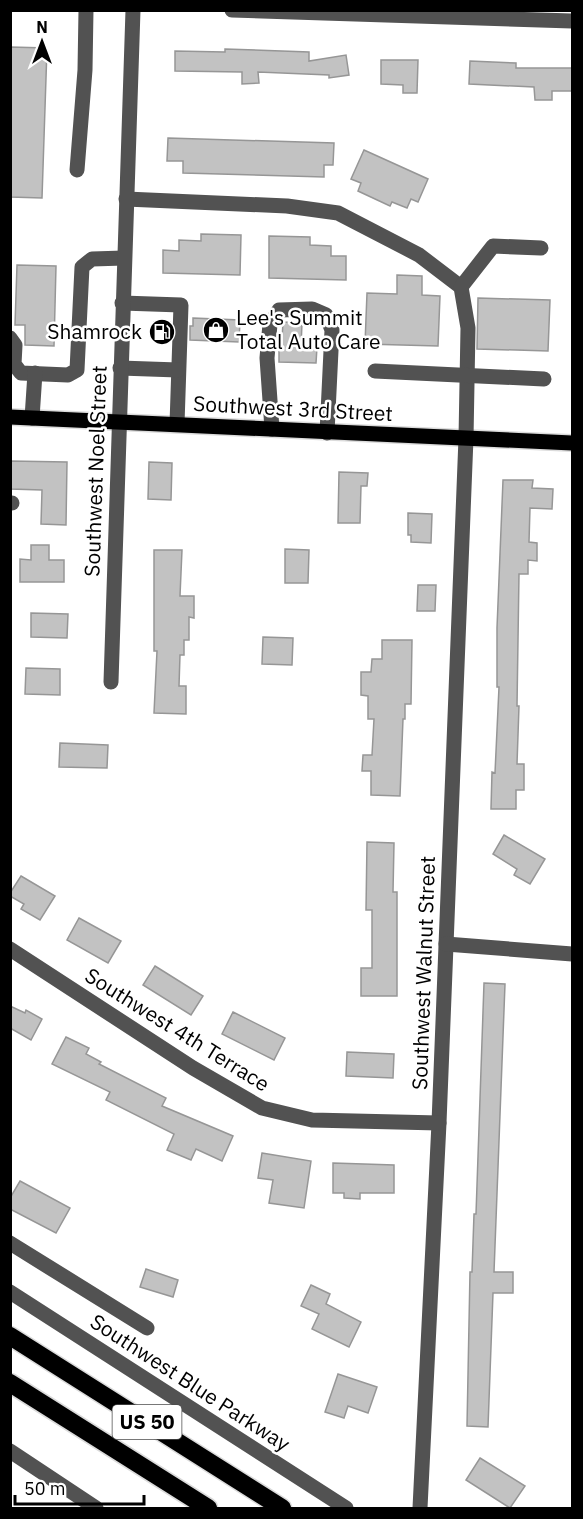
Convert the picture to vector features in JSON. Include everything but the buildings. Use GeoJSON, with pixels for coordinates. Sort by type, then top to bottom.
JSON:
{"type":"FeatureCollection","features":[{"type":"Feature","properties":{"kind":"highway","name":"US 50"},"geometry":{"type":"LineString","coordinates":[[10,1336],[282,1509]]}},
{"type":"Feature","properties":{"kind":"highway","name":"US 50"},"geometry":{"type":"LineString","coordinates":[[10,1383],[208,1509]]}},
{"type":"Feature","properties":{"kind":"main road","name":"Southwest 3rd Street"},"geometry":{"type":"LineString","coordinates":[[10,417],[573,443]]}},
{"type":"Feature","properties":{"kind":"street"},"geometry":{"type":"LineString","coordinates":[[77,170],[85,70],[86,10]]}},
{"type":"Feature","properties":{"kind":"street","name":"Southwest Noel Street"},"geometry":{"type":"LineString","coordinates":[[111,682],[133,10]]}},
{"type":"Feature","properties":{"kind":"street"},"geometry":{"type":"LineString","coordinates":[[232,10],[573,21]]}},
{"type":"Feature","properties":{"kind":"street"},"geometry":{"type":"LineString","coordinates":[[126,199],[287,206],[338,213],[419,255],[461,287],[493,246],[541,248]]}},
{"type":"Feature","properties":{"kind":"street"},"geometry":{"type":"LineString","coordinates":[[10,338],[15,345],[14,364],[21,373],[68,375],[77,370],[82,267],[92,259],[124,258]]}},
{"type":"Feature","properties":{"kind":"street","name":"Southwest Walnut Street"},"geometry":{"type":"LineString","coordinates":[[420,1509],[439,1123],[466,438],[468,328],[461,287]]}},
{"type":"Feature","properties":{"kind":"street"},"geometry":{"type":"LineString","coordinates":[[122,303],[181,305],[177,424]]}},
{"type":"Feature","properties":{"kind":"street"},"geometry":{"type":"LineString","coordinates":[[272,429],[267,357],[270,324],[279,310],[312,309],[326,315],[332,330],[327,433]]}},
{"type":"Feature","properties":{"kind":"street"},"geometry":{"type":"LineString","coordinates":[[120,368],[179,363]]}},
{"type":"Feature","properties":{"kind":"street"},"geometry":{"type":"LineString","coordinates":[[375,371],[544,380]]}},
{"type":"Feature","properties":{"kind":"street"},"geometry":{"type":"LineString","coordinates":[[32,418],[34,374]]}},
{"type":"Feature","properties":{"kind":"street"},"geometry":{"type":"LineString","coordinates":[[446,944],[573,954]]}},
{"type":"Feature","properties":{"kind":"street","name":"Southwest 4th Terrace"},"geometry":{"type":"LineString","coordinates":[[10,949],[193,1068],[262,1108],[312,1120],[439,1123]]}},
{"type":"Feature","properties":{"kind":"street"},"geometry":{"type":"LineString","coordinates":[[10,1243],[147,1328]]}},
{"type":"Feature","properties":{"kind":"street","name":"Southwest Blue Parkway"},"geometry":{"type":"LineString","coordinates":[[10,1292],[346,1509]]}},
{"type":"Feature","properties":{"kind":"street"},"geometry":{"type":"LineString","coordinates":[[10,1451],[96,1509]]}},
{"type":"Feature","properties":{"kind":"place","name":"Lee's Summit Total Auto Care"},"geometry":{"type":"Point","coordinates":[216,330]}},
{"type":"Feature","properties":{"kind":"place","name":"Shamrock"},"geometry":{"type":"Point","coordinates":[162,332]}}]}
